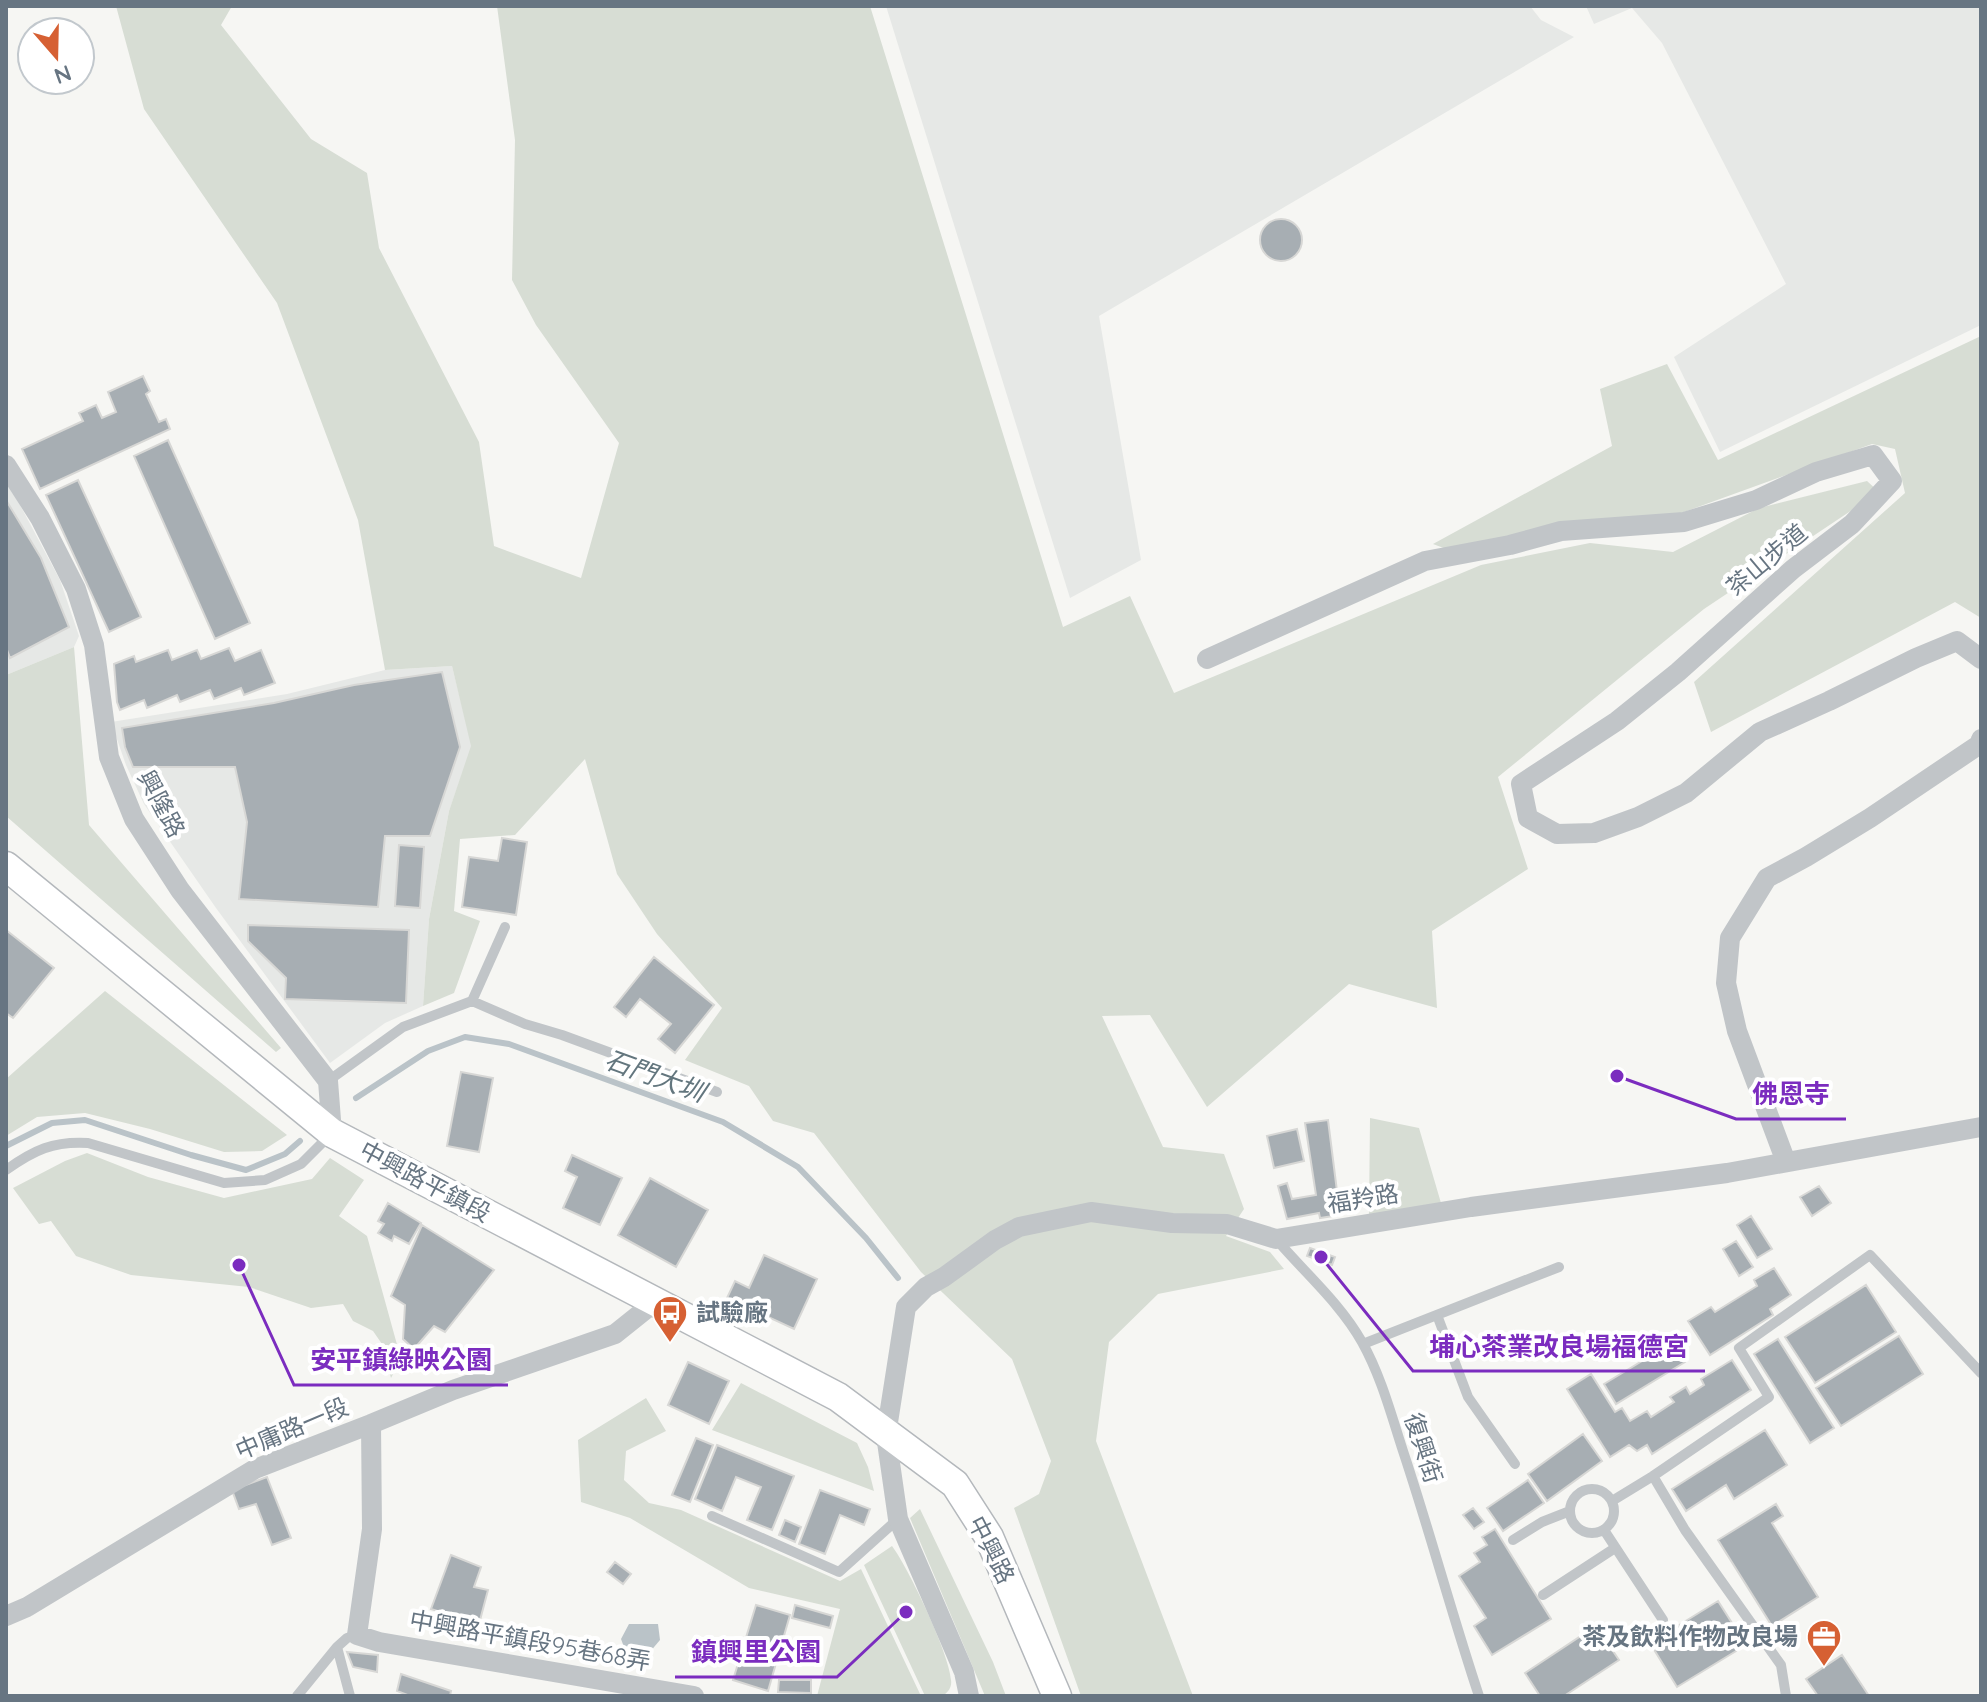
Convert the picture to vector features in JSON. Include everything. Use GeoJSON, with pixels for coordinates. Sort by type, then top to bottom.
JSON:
{"type":"FeatureCollection","features":[{"type":"Feature","properties":{"kind":"street","name":"茶山步道"},"geometry":{"type":"LineString","coordinates":[[1207,659],[1425,561],[1510,545],[1561,531],[1684,522],[1756,500],[1816,472],[1873,455],[1892,481],[1852,524],[1793,569],[1678,672],[1617,721],[1521,784],[1528,818],[1557,834],[1594,833],[1638,817],[1686,793],[1760,732],[1916,658],[1957,641],[1981,659]]}},
{"type":"Feature","properties":{"kind":"street","name":"興隆路"},"geometry":{"type":"LineString","coordinates":[[6,465],[40,518],[76,589],[94,645],[109,757],[134,819],[180,890],[328,1081]]}},
{"type":"Feature","properties":{"kind":"street"},"geometry":{"type":"LineString","coordinates":[[1786,1162],[1737,1031],[1726,983],[1730,938],[1767,878],[1870,818],[1980,744],[1981,739]]}},
{"type":"Feature","properties":{"kind":"street","name":"中興路平鎮段"},"geometry":{"type":"LineString","coordinates":[[6,866],[332,1133],[838,1397],[886,1435]]}},
{"type":"Feature","properties":{"kind":"street"},"geometry":{"type":"LineString","coordinates":[[328,1081],[332,1133]]}},
{"type":"Feature","properties":{"kind":"street","name":"福羚路"},"geometry":{"type":"LineString","coordinates":[[969,1696],[964,1672],[898,1519],[886,1435],[906,1307],[926,1287],[995,1240],[1019,1227],[1091,1212],[1172,1223],[1227,1224],[1276,1239],[1471,1207],[1727,1173],[1981,1127]]}},
{"type":"Feature","properties":{"kind":"street","name":"中庸路一段"},"geometry":{"type":"LineString","coordinates":[[6,1616],[40,1600],[255,1469],[453,1390],[615,1334],[655,1302]]}},
{"type":"Feature","properties":{"kind":"street"},"geometry":{"type":"LineString","coordinates":[[357,1635],[372,1529],[371,1424]]}},
{"type":"Feature","properties":{"kind":"street","name":"中興路"},"geometry":{"type":"LineString","coordinates":[[886,1435],[955,1484],[989,1537],[1057,1696]]}},
{"type":"Feature","properties":{"kind":"street","name":"中興路平鎮段95巷68弄"},"geometry":{"type":"LineString","coordinates":[[357,1635],[379,1642],[694,1696]]}},
{"type":"Feature","properties":{"kind":"lane"},"geometry":{"type":"LineString","coordinates":[[472,1001],[505,927]]}},
{"type":"Feature","properties":{"kind":"lane"},"geometry":{"type":"LineString","coordinates":[[328,1081],[403,1027],[472,1001],[525,1024],[717,1092]]}},
{"type":"Feature","properties":{"kind":"lane"},"geometry":{"type":"LineString","coordinates":[[6,1170],[29,1153],[67,1142],[88,1143],[224,1183],[265,1180],[301,1164],[332,1133]]}},
{"type":"Feature","properties":{"kind":"lane","name":"復興街"},"geometry":{"type":"LineString","coordinates":[[1276,1239],[1347,1317],[1381,1384],[1479,1696]]}},
{"type":"Feature","properties":{"kind":"lane"},"geometry":{"type":"LineString","coordinates":[[1612,1501],[1769,1397],[1739,1348],[1870,1255],[1981,1373]]}},
{"type":"Feature","properties":{"kind":"lane"},"geometry":{"type":"LineString","coordinates":[[1363,1344],[1559,1267]]}},
{"type":"Feature","properties":{"kind":"lane"},"geometry":{"type":"LineString","coordinates":[[1437,1315],[1468,1397],[1515,1464]]}},
{"type":"Feature","properties":{"kind":"lane"},"geometry":{"type":"LineString","coordinates":[[1653,1476],[1685,1530],[1781,1665],[1786,1696]]}},
{"type":"Feature","properties":{"kind":"lane"},"geometry":{"type":"LineString","coordinates":[[1587,1489],[1595,1489],[1602,1491],[1612,1501],[1614,1515],[1604,1530],[1593,1533],[1574,1525],[1570,1511],[1575,1497],[1587,1489]]}},
{"type":"Feature","properties":{"kind":"lane"},"geometry":{"type":"LineString","coordinates":[[1513,1540],[1542,1522],[1570,1511]]}},
{"type":"Feature","properties":{"kind":"lane"},"geometry":{"type":"LineString","coordinates":[[712,1516],[839,1572],[898,1519]]}},
{"type":"Feature","properties":{"kind":"lane"},"geometry":{"type":"LineString","coordinates":[[1604,1530],[1663,1620]]}},
{"type":"Feature","properties":{"kind":"lane"},"geometry":{"type":"LineString","coordinates":[[1543,1595],[1615,1548]]}},
{"type":"Feature","properties":{"kind":"lane"},"geometry":{"type":"LineString","coordinates":[[297,1696],[337,1647],[347,1638],[357,1635]]}},
{"type":"Feature","properties":{"kind":"lane"},"geometry":{"type":"LineString","coordinates":[[337,1647],[350,1696]]}},
{"type":"Feature","properties":{"kind":"shaded area"},"geometry":{"type":"Polygon","coordinates":[[[116,6],[232,6],[221,25],[311,139],[367,173],[379,248],[479,442],[494,546],[581,578],[619,443],[536,325],[512,280],[515,140],[497,6],[870,6],[1063,627],[1130,596],[1174,693],[1481,565],[1590,543],[1673,552],[1759,508],[1867,481],[1879,492],[1704,609],[1498,777],[1528,869],[1432,931],[1437,1008],[1349,984],[1207,1107],[1150,1015],[1102,1016],[1163,1147],[1224,1154],[1244,1209],[1226,1236],[1270,1252],[1284,1269],[1158,1294],[1109,1342],[1096,1441],[1193,1696],[1081,1696],[1014,1508],[1039,1494],[1051,1461],[1012,1359],[921,1272],[814,1133],[773,1121],[749,1086],[685,1060],[722,1008],[657,934],[617,874],[585,759],[515,835],[460,839],[454,911],[480,921],[454,993],[423,1006],[429,919],[449,811],[471,746],[452,666],[385,670],[358,520],[277,303],[144,109],[116,6]]]}},
{"type":"Feature","properties":{"kind":"shaded area"},"geometry":{"type":"Polygon","coordinates":[[[886,6],[1530,6],[1541,20],[1574,37],[1099,316],[1141,560],[1070,598],[886,6]]]}},
{"type":"Feature","properties":{"kind":"shaded area"},"geometry":{"type":"Polygon","coordinates":[[[1586,6],[1981,6],[1981,325],[1720,452],[1674,357],[1786,284],[1662,43],[1632,8],[1594,24],[1586,6]]]}},
{"type":"Feature","properties":{"kind":"shaded area"},"geometry":{"type":"Polygon","coordinates":[[[1981,336],[1981,618],[1955,602],[1711,732],[1694,682],[1905,493],[1895,449],[1872,444],[1673,516],[1449,550],[1433,544],[1612,446],[1600,389],[1667,364],[1718,460],[1981,336]]]}},
{"type":"Feature","properties":{"kind":"shaded area"},"geometry":{"type":"Polygon","coordinates":[[[6,483],[60,580],[79,636],[74,647],[6,675],[6,483]]]}},
{"type":"Feature","properties":{"kind":"shaded area"},"geometry":{"type":"Polygon","coordinates":[[[74,647],[89,825],[281,1048],[276,1052],[6,816],[6,675],[74,647]]]}},
{"type":"Feature","properties":{"kind":"shaded area"},"geometry":{"type":"Polygon","coordinates":[[[452,666],[472,746],[449,811],[429,919],[423,1006],[385,1023],[330,1063],[144,804],[111,722],[287,694],[385,670],[452,666]]]}},
{"type":"Feature","properties":{"kind":"shaded area"},"geometry":{"type":"Polygon","coordinates":[[[105,991],[287,1135],[262,1151],[224,1152],[85,1113],[37,1117],[6,1136],[6,1079],[105,991]]]}},
{"type":"Feature","properties":{"kind":"shaded area"},"geometry":{"type":"Polygon","coordinates":[[[1370,1118],[1419,1128],[1441,1203],[1369,1215],[1370,1118]]]}},
{"type":"Feature","properties":{"kind":"shaded area"},"geometry":{"type":"Polygon","coordinates":[[[87,1153],[148,1177],[224,1198],[312,1179],[330,1158],[364,1180],[339,1216],[367,1236],[401,1359],[391,1378],[382,1344],[373,1331],[353,1321],[343,1304],[311,1308],[249,1287],[131,1275],[76,1256],[51,1221],[39,1224],[13,1188],[87,1153]]]}},
{"type":"Feature","properties":{"kind":"shaded area"},"geometry":{"type":"Polygon","coordinates":[[[741,1383],[857,1443],[874,1491],[712,1430],[741,1383]]]}},
{"type":"Feature","properties":{"kind":"shaded area"},"geometry":{"type":"Polygon","coordinates":[[[646,1398],[666,1431],[626,1451],[624,1480],[649,1503],[681,1510],[840,1581],[861,1569],[921,1696],[817,1696],[840,1609],[749,1588],[630,1518],[581,1502],[578,1440],[646,1398]]]}},
{"type":"Feature","properties":{"kind":"shaded area"},"geometry":{"type":"Polygon","coordinates":[[[920,1509],[1006,1696],[985,1696],[910,1518],[920,1509]]]}},
{"type":"Feature","properties":{"kind":"shaded area"},"geometry":{"type":"Polygon","coordinates":[[[892,1546],[917,1591],[944,1651],[951,1682],[950,1689],[943,1696],[925,1696],[864,1565],[892,1546]]]}},
{"type":"Feature","properties":{"kind":"shaded area"},"geometry":{"type":"Polygon","coordinates":[[[629,1624],[658,1624],[660,1640],[649,1653],[627,1655],[621,1639],[629,1624]]]}},
{"type":"Feature","properties":{"kind":"building"},"geometry":{"type":"Polygon","coordinates":[[[1281,219],[1296,225],[1302,240],[1296,255],[1281,261],[1266,255],[1260,240],[1266,225],[1281,219]]]}},
{"type":"Feature","properties":{"kind":"building"},"geometry":{"type":"Polygon","coordinates":[[[143,376],[150,391],[146,394],[159,422],[166,419],[170,429],[40,489],[22,449],[83,421],[79,413],[96,405],[102,418],[116,412],[108,392],[143,376]]]}},
{"type":"Feature","properties":{"kind":"building"},"geometry":{"type":"Polygon","coordinates":[[[168,440],[250,623],[215,639],[134,456],[168,440]]]}},
{"type":"Feature","properties":{"kind":"building"},"geometry":{"type":"Polygon","coordinates":[[[78,480],[141,617],[109,632],[46,495],[78,480]]]}},
{"type":"Feature","properties":{"kind":"building"},"geometry":{"type":"Polygon","coordinates":[[[6,500],[41,558],[69,627],[10,658],[6,647],[6,500]]]}},
{"type":"Feature","properties":{"kind":"building"},"geometry":{"type":"Polygon","coordinates":[[[229,648],[235,661],[261,650],[275,683],[244,695],[241,688],[214,699],[210,690],[180,702],[177,695],[147,708],[144,700],[120,710],[114,664],[134,656],[136,662],[168,650],[172,660],[197,650],[201,659],[229,648]]]}},
{"type":"Feature","properties":{"kind":"building"},"geometry":{"type":"Polygon","coordinates":[[[442,672],[460,747],[430,836],[385,836],[378,907],[239,899],[247,822],[235,767],[133,767],[125,747],[122,728],[442,672]]]}},
{"type":"Feature","properties":{"kind":"building"},"geometry":{"type":"Polygon","coordinates":[[[502,838],[527,842],[516,915],[462,907],[469,857],[498,861],[502,838]]]}},
{"type":"Feature","properties":{"kind":"building"},"geometry":{"type":"Polygon","coordinates":[[[399,845],[424,847],[420,908],[395,906],[399,845]]]}},
{"type":"Feature","properties":{"kind":"building"},"geometry":{"type":"Polygon","coordinates":[[[248,925],[409,930],[406,1003],[285,999],[286,978],[248,941],[248,925]]]}},
{"type":"Feature","properties":{"kind":"building"},"geometry":{"type":"Polygon","coordinates":[[[6,930],[54,968],[13,1018],[6,1013],[6,930]]]}},
{"type":"Feature","properties":{"kind":"building"},"geometry":{"type":"Polygon","coordinates":[[[654,957],[714,1005],[675,1053],[658,1039],[671,1024],[640,999],[626,1017],[614,1007],[654,957]]]}},
{"type":"Feature","properties":{"kind":"building"},"geometry":{"type":"Polygon","coordinates":[[[461,1072],[493,1078],[479,1152],[447,1146],[461,1072]]]}},
{"type":"Feature","properties":{"kind":"building"},"geometry":{"type":"Polygon","coordinates":[[[1328,1120],[1340,1215],[1320,1218],[1319,1213],[1287,1219],[1278,1186],[1287,1183],[1292,1199],[1316,1195],[1305,1123],[1328,1120]]]}},
{"type":"Feature","properties":{"kind":"building"},"geometry":{"type":"Polygon","coordinates":[[[1297,1129],[1304,1161],[1274,1168],[1267,1136],[1297,1129]]]}},
{"type":"Feature","properties":{"kind":"building"},"geometry":{"type":"Polygon","coordinates":[[[572,1155],[622,1178],[600,1225],[563,1208],[577,1177],[565,1171],[572,1155]]]}},
{"type":"Feature","properties":{"kind":"building"},"geometry":{"type":"Polygon","coordinates":[[[650,1178],[708,1210],[676,1267],[618,1235],[650,1178]]]}},
{"type":"Feature","properties":{"kind":"building"},"geometry":{"type":"Polygon","coordinates":[[[1819,1186],[1831,1203],[1812,1216],[1800,1197],[1819,1186]]]}},
{"type":"Feature","properties":{"kind":"building"},"geometry":{"type":"Polygon","coordinates":[[[388,1203],[421,1223],[409,1244],[394,1236],[392,1241],[378,1233],[384,1224],[378,1221],[388,1203]]]}},
{"type":"Feature","properties":{"kind":"building"},"geometry":{"type":"Polygon","coordinates":[[[1751,1216],[1772,1249],[1757,1258],[1737,1225],[1751,1216]]]}},
{"type":"Feature","properties":{"kind":"building"},"geometry":{"type":"Polygon","coordinates":[[[422,1225],[494,1270],[445,1332],[434,1326],[414,1349],[403,1339],[405,1305],[391,1296],[422,1225]]]}},
{"type":"Feature","properties":{"kind":"building"},"geometry":{"type":"Polygon","coordinates":[[[1736,1241],[1753,1267],[1739,1276],[1723,1249],[1736,1241]]]}},
{"type":"Feature","properties":{"kind":"building"},"geometry":{"type":"Polygon","coordinates":[[[1310,1248],[1335,1257],[1332,1265],[1307,1256],[1310,1248]]]}},
{"type":"Feature","properties":{"kind":"building"},"geometry":{"type":"Polygon","coordinates":[[[764,1255],[817,1279],[794,1329],[727,1298],[735,1281],[749,1288],[764,1255]]]}},
{"type":"Feature","properties":{"kind":"building"},"geometry":{"type":"Polygon","coordinates":[[[1774,1268],[1791,1295],[1770,1309],[1773,1315],[1710,1355],[1688,1321],[1711,1307],[1715,1312],[1757,1286],[1754,1280],[1774,1268]]]}},
{"type":"Feature","properties":{"kind":"building"},"geometry":{"type":"Polygon","coordinates":[[[1866,1285],[1896,1332],[1815,1383],[1785,1337],[1866,1285]]]}},
{"type":"Feature","properties":{"kind":"building"},"geometry":{"type":"Polygon","coordinates":[[[1669,1336],[1685,1362],[1616,1404],[1604,1384],[1642,1361],[1638,1355],[1669,1336]]]}},
{"type":"Feature","properties":{"kind":"building"},"geometry":{"type":"Polygon","coordinates":[[[1899,1336],[1923,1374],[1841,1426],[1816,1388],[1899,1336]]]}},
{"type":"Feature","properties":{"kind":"building"},"geometry":{"type":"Polygon","coordinates":[[[1778,1339],[1834,1428],[1810,1443],[1754,1354],[1778,1339]]]}},
{"type":"Feature","properties":{"kind":"building"},"geometry":{"type":"Polygon","coordinates":[[[1732,1360],[1751,1390],[1652,1454],[1647,1445],[1637,1451],[1629,1445],[1610,1457],[1567,1389],[1591,1374],[1615,1412],[1622,1408],[1630,1421],[1647,1411],[1651,1417],[1674,1402],[1670,1397],[1686,1387],[1690,1394],[1704,1385],[1701,1379],[1732,1360]]]}},
{"type":"Feature","properties":{"kind":"building"},"geometry":{"type":"Polygon","coordinates":[[[688,1362],[729,1381],[709,1424],[668,1405],[688,1362]]]}},
{"type":"Feature","properties":{"kind":"building"},"geometry":{"type":"Polygon","coordinates":[[[1765,1430],[1787,1465],[1734,1499],[1726,1485],[1686,1511],[1672,1489],[1765,1430]]]}},
{"type":"Feature","properties":{"kind":"building"},"geometry":{"type":"Polygon","coordinates":[[[1583,1434],[1602,1461],[1547,1501],[1528,1474],[1583,1434]]]}},
{"type":"Feature","properties":{"kind":"building"},"geometry":{"type":"Polygon","coordinates":[[[696,1438],[713,1445],[690,1502],[672,1495],[696,1438]]]}},
{"type":"Feature","properties":{"kind":"building"},"geometry":{"type":"Polygon","coordinates":[[[717,1445],[794,1476],[772,1530],[747,1520],[761,1487],[736,1477],[722,1511],[695,1499],[717,1445]]]}},
{"type":"Feature","properties":{"kind":"building"},"geometry":{"type":"Polygon","coordinates":[[[267,1477],[291,1538],[272,1545],[256,1504],[239,1509],[232,1490],[267,1477]]]}},
{"type":"Feature","properties":{"kind":"building"},"geometry":{"type":"Polygon","coordinates":[[[1528,1480],[1544,1503],[1503,1531],[1487,1508],[1528,1480]]]}},
{"type":"Feature","properties":{"kind":"building"},"geometry":{"type":"Polygon","coordinates":[[[820,1490],[870,1509],[864,1525],[840,1515],[825,1554],[799,1544],[820,1490]]]}},
{"type":"Feature","properties":{"kind":"building"},"geometry":{"type":"Polygon","coordinates":[[[1776,1504],[1783,1516],[1772,1523],[1818,1597],[1772,1626],[1718,1540],[1776,1504]]]}},
{"type":"Feature","properties":{"kind":"building"},"geometry":{"type":"Polygon","coordinates":[[[1473,1508],[1484,1522],[1474,1529],[1463,1515],[1473,1508]]]}},
{"type":"Feature","properties":{"kind":"building"},"geometry":{"type":"Polygon","coordinates":[[[785,1520],[801,1527],[795,1542],[779,1535],[785,1520]]]}},
{"type":"Feature","properties":{"kind":"building"},"geometry":{"type":"Polygon","coordinates":[[[1495,1529],[1551,1619],[1492,1655],[1474,1626],[1486,1618],[1459,1576],[1480,1562],[1474,1553],[1487,1545],[1482,1537],[1495,1529]]]}},
{"type":"Feature","properties":{"kind":"building"},"geometry":{"type":"Polygon","coordinates":[[[451,1555],[481,1567],[474,1587],[488,1590],[479,1624],[431,1609],[451,1555]]]}},
{"type":"Feature","properties":{"kind":"building"},"geometry":{"type":"Polygon","coordinates":[[[615,1562],[631,1574],[623,1584],[607,1572],[615,1562]]]}},
{"type":"Feature","properties":{"kind":"building"},"geometry":{"type":"Polygon","coordinates":[[[1718,1601],[1746,1645],[1677,1687],[1650,1643],[1718,1601]]]}},
{"type":"Feature","properties":{"kind":"building"},"geometry":{"type":"Polygon","coordinates":[[[756,1605],[790,1615],[768,1691],[733,1680],[756,1605]]]}},
{"type":"Feature","properties":{"kind":"building"},"geometry":{"type":"Polygon","coordinates":[[[795,1605],[833,1616],[830,1628],[792,1618],[795,1605]]]}},
{"type":"Feature","properties":{"kind":"building"},"geometry":{"type":"Polygon","coordinates":[[[1596,1626],[1619,1660],[1564,1696],[1540,1696],[1525,1673],[1596,1626]]]}},
{"type":"Feature","properties":{"kind":"building"},"geometry":{"type":"Polygon","coordinates":[[[347,1652],[378,1655],[377,1672],[353,1667],[347,1652]]]}},
{"type":"Feature","properties":{"kind":"building"},"geometry":{"type":"Polygon","coordinates":[[[1842,1655],[1869,1696],[1818,1696],[1806,1679],[1842,1655]]]}},
{"type":"Feature","properties":{"kind":"building"},"geometry":{"type":"Polygon","coordinates":[[[401,1674],[451,1691],[450,1696],[410,1696],[397,1691],[401,1674]]]}},
{"type":"Feature","properties":{"kind":"building"},"geometry":{"type":"Polygon","coordinates":[[[779,1680],[811,1680],[811,1693],[778,1692],[779,1680]]]}},
{"type":"Feature","properties":{"kind":"waterway","name":"石門大圳"},"geometry":{"type":"LineString","coordinates":[[356,1098],[428,1051],[465,1037],[509,1044],[723,1122],[798,1167],[866,1238],[898,1278]]}},
{"type":"Feature","properties":{"kind":"waterway","name":"石門大圳"},"geometry":{"type":"LineString","coordinates":[[6,1146],[52,1123],[85,1120],[246,1170],[285,1154],[300,1141]]}},
{"type":"Feature","properties":{"kind":"place","name":"佛恩寺"},"geometry":{"type":"Point","coordinates":[1617,1076]}},
{"type":"Feature","properties":{"kind":"place","name":"埔心茶業改良場福德宮"},"geometry":{"type":"Point","coordinates":[1321,1257]}},
{"type":"Feature","properties":{"kind":"place","name":"安平鎮綠映公園"},"geometry":{"type":"Point","coordinates":[239,1265]}},
{"type":"Feature","properties":{"kind":"place","name":"試驗廠"},"geometry":{"type":"Point","coordinates":[670,1344]}},
{"type":"Feature","properties":{"kind":"place","name":"鎮興里公園"},"geometry":{"type":"Point","coordinates":[906,1612]}},
{"type":"Feature","properties":{"kind":"place","name":"茶及飲料作物改良場"},"geometry":{"type":"Point","coordinates":[1824,1668]}}]}
